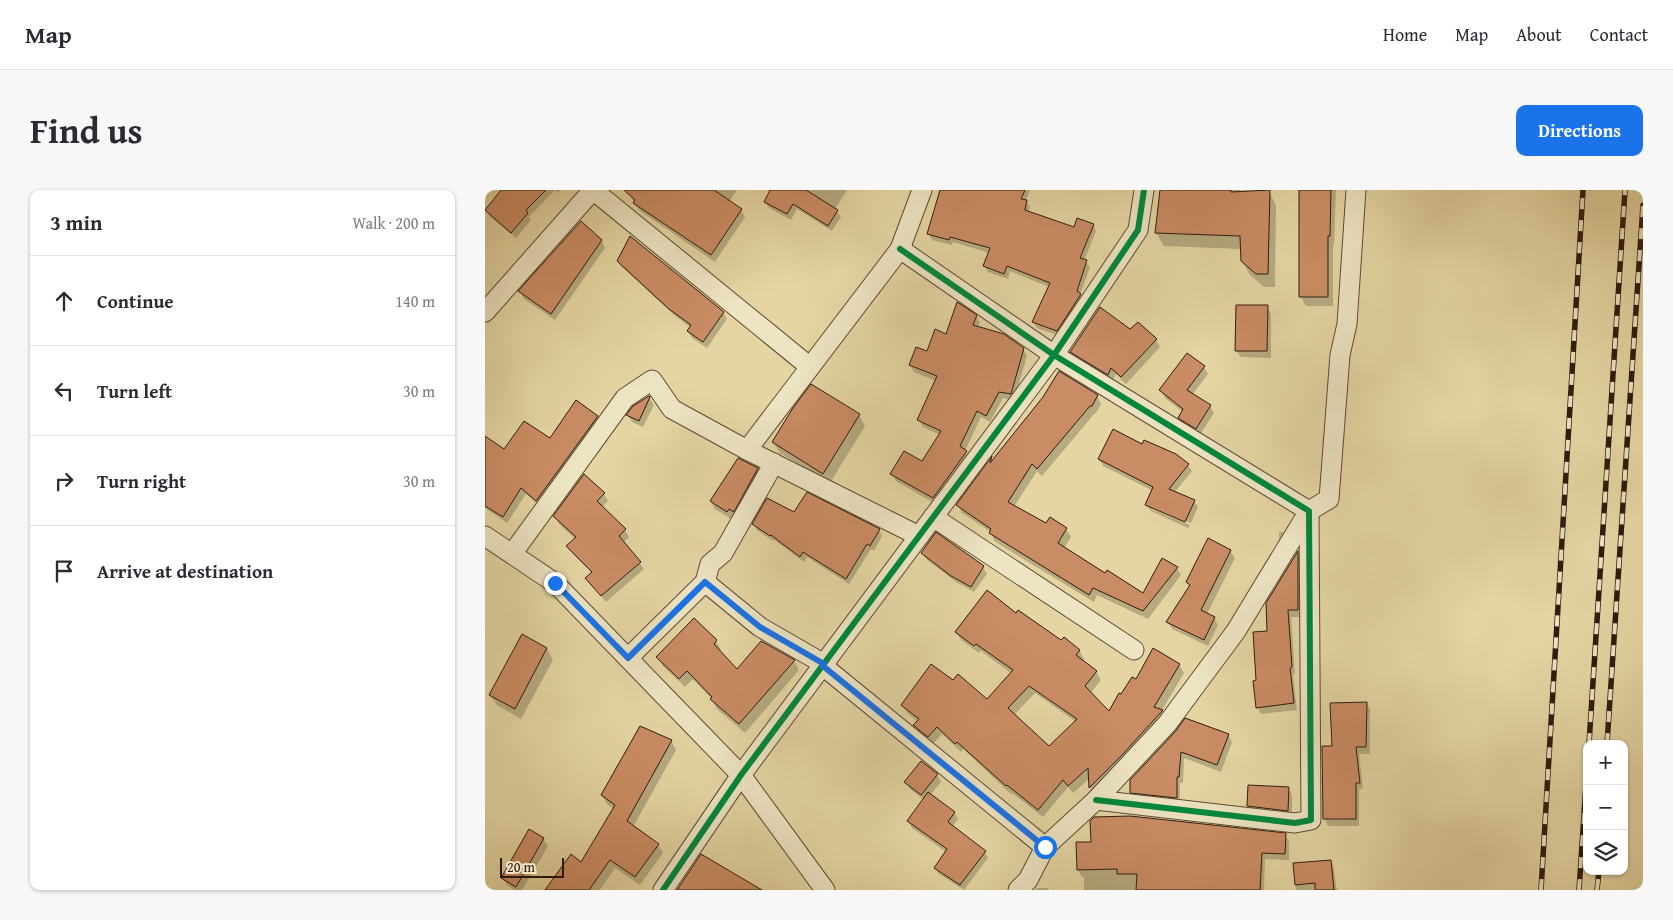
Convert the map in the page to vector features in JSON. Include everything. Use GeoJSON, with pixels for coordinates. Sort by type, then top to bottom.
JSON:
{"type":"FeatureCollection","features":[{"type":"Feature","properties":{"kind":"street"},"geometry":{"type":"LineString","coordinates":[[485,312],[593,190],[810,367]]}},
{"type":"Feature","properties":{"kind":"street"},"geometry":{"type":"LineString","coordinates":[[747,450],[900,249],[922,190]]}},
{"type":"Feature","properties":{"kind":"street"},"geometry":{"type":"LineString","coordinates":[[663,890],[741,775],[1054,355],[1139,230],[1144,190]]}},
{"type":"Feature","properties":{"kind":"street"},"geometry":{"type":"LineString","coordinates":[[1017,890],[1028,880],[1045,847],[1096,800],[1167,724],[1236,631],[1309,511],[1329,499],[1340,355],[1347,324],[1356,190]]}},
{"type":"Feature","properties":{"kind":"street"},"geometry":{"type":"LineString","coordinates":[[900,249],[1054,355],[1309,511]]}},
{"type":"Feature","properties":{"kind":"street"},"geometry":{"type":"LineString","coordinates":[[512,554],[625,398],[652,380],[672,409],[747,450],[919,536]]}},
{"type":"Feature","properties":{"kind":"street"},"geometry":{"type":"LineString","coordinates":[[628,658],[705,582],[710,564],[723,553],[774,463]]}},
{"type":"Feature","properties":{"kind":"street"},"geometry":{"type":"LineString","coordinates":[[1096,800],[1295,824],[1311,820],[1309,511]]}},
{"type":"Feature","properties":{"kind":"street"},"geometry":{"type":"LineString","coordinates":[[933,517],[1134,650]]}},
{"type":"Feature","properties":{"kind":"street"},"geometry":{"type":"LineString","coordinates":[[485,536],[555,583],[741,775],[825,890]]}},
{"type":"Feature","properties":{"kind":"street"},"geometry":{"type":"LineString","coordinates":[[705,582],[760,627],[824,664],[823,666],[1045,847]]}},
{"type":"Feature","properties":{"kind":"building"},"geometry":{"type":"Polygon","coordinates":[[[501,190],[546,190],[526,210],[528,213],[511,233],[485,210],[501,190]]]}},
{"type":"Feature","properties":{"kind":"building"},"geometry":{"type":"Polygon","coordinates":[[[624,190],[714,190],[742,209],[711,255],[633,203],[635,200],[624,190]]]}},
{"type":"Feature","properties":{"kind":"building"},"geometry":{"type":"Polygon","coordinates":[[[770,190],[806,190],[838,210],[828,226],[793,204],[787,214],[764,202],[770,190]]]}},
{"type":"Feature","properties":{"kind":"building"},"geometry":{"type":"Polygon","coordinates":[[[940,190],[1025,190],[1021,199],[1027,200],[1025,210],[1074,227],[1077,218],[1094,224],[1080,258],[1087,260],[1077,291],[1081,294],[1057,331],[1032,322],[1050,283],[1007,266],[1004,274],[983,266],[990,248],[950,237],[949,240],[927,234],[940,190]]]}},
{"type":"Feature","properties":{"kind":"building"},"geometry":{"type":"Polygon","coordinates":[[[1160,190],[1231,190],[1231,192],[1270,190],[1268,274],[1256,274],[1241,261],[1240,236],[1155,233],[1160,190]]]}},
{"type":"Feature","properties":{"kind":"building"},"geometry":{"type":"Polygon","coordinates":[[[1299,190],[1331,190],[1330,236],[1328,236],[1328,297],[1299,297],[1299,190]]]}},
{"type":"Feature","properties":{"kind":"building"},"geometry":{"type":"Polygon","coordinates":[[[581,221],[602,240],[551,314],[518,291],[581,221]]]}},
{"type":"Feature","properties":{"kind":"building"},"geometry":{"type":"Polygon","coordinates":[[[630,236],[724,312],[703,342],[687,331],[691,325],[669,309],[617,261],[630,236]]]}},
{"type":"Feature","properties":{"kind":"building"},"geometry":{"type":"Polygon","coordinates":[[[957,302],[977,315],[973,325],[1004,334],[1024,348],[1011,394],[999,392],[986,416],[977,411],[960,446],[967,451],[933,498],[890,474],[904,451],[922,461],[941,431],[917,420],[937,376],[909,365],[916,347],[927,351],[935,329],[946,334],[957,302]]]}},
{"type":"Feature","properties":{"kind":"building"},"geometry":{"type":"Polygon","coordinates":[[[1236,305],[1268,305],[1267,351],[1235,351],[1236,305]]]}},
{"type":"Feature","properties":{"kind":"building"},"geometry":{"type":"Polygon","coordinates":[[[1100,307],[1130,329],[1138,322],[1157,339],[1121,377],[1111,368],[1108,375],[1070,352],[1100,307]]]}},
{"type":"Feature","properties":{"kind":"building"},"geometry":{"type":"Polygon","coordinates":[[[1187,353],[1205,366],[1187,390],[1211,405],[1196,429],[1178,418],[1183,409],[1159,390],[1187,353]]]}},
{"type":"Feature","properties":{"kind":"building"},"geometry":{"type":"Polygon","coordinates":[[[1059,371],[1098,395],[1092,406],[1090,406],[1037,469],[1032,464],[1008,502],[1046,523],[1050,517],[1067,528],[1058,543],[1105,573],[1107,570],[1143,593],[1162,558],[1178,567],[1143,611],[1093,588],[1089,595],[989,533],[991,529],[956,505],[992,456],[990,463],[1043,397],[1059,371]]]}},
{"type":"Feature","properties":{"kind":"building"},"geometry":{"type":"Polygon","coordinates":[[[811,384],[860,414],[823,474],[772,442],[793,408],[811,384]]]}},
{"type":"Feature","properties":{"kind":"building"},"geometry":{"type":"Polygon","coordinates":[[[649,396],[639,421],[626,415],[633,406],[649,396]]]}},
{"type":"Feature","properties":{"kind":"building"},"geometry":{"type":"Polygon","coordinates":[[[576,400],[598,416],[536,501],[521,488],[503,517],[485,506],[485,436],[504,449],[524,421],[550,438],[576,400]]]}},
{"type":"Feature","properties":{"kind":"building"},"geometry":{"type":"Polygon","coordinates":[[[1113,429],[1142,444],[1144,440],[1176,454],[1189,464],[1169,489],[1195,500],[1185,522],[1145,505],[1153,487],[1098,459],[1113,429]]]}},
{"type":"Feature","properties":{"kind":"building"},"geometry":{"type":"Polygon","coordinates":[[[738,458],[758,468],[734,512],[729,509],[727,512],[710,501],[738,458]]]}},
{"type":"Feature","properties":{"kind":"building"},"geometry":{"type":"Polygon","coordinates":[[[584,474],[605,493],[597,501],[626,529],[619,536],[641,562],[601,596],[585,578],[592,572],[566,546],[576,537],[553,516],[584,474]]]}},
{"type":"Feature","properties":{"kind":"building"},"geometry":{"type":"Polygon","coordinates":[[[807,492],[880,529],[870,546],[867,544],[846,579],[803,552],[800,557],[771,535],[752,524],[767,498],[794,512],[807,492]]]}},
{"type":"Feature","properties":{"kind":"building"},"geometry":{"type":"Polygon","coordinates":[[[936,532],[984,566],[971,587],[951,576],[921,553],[936,532]]]}},
{"type":"Feature","properties":{"kind":"building"},"geometry":{"type":"Polygon","coordinates":[[[1208,538],[1231,550],[1201,610],[1215,617],[1204,640],[1166,622],[1190,585],[1186,582],[1208,538]]]}},
{"type":"Feature","properties":{"kind":"building"},"geometry":{"type":"Polygon","coordinates":[[[1298,551],[1298,610],[1288,610],[1292,667],[1290,668],[1294,703],[1256,708],[1253,681],[1256,680],[1253,632],[1267,631],[1266,603],[1298,551]]]}},
{"type":"Feature","properties":{"kind":"building"},"geometry":{"type":"Polygon","coordinates":[[[987,590],[1016,613],[1018,610],[1061,640],[1064,637],[1080,650],[1076,655],[1097,671],[1085,686],[1109,711],[1119,693],[1121,694],[1132,677],[1136,679],[1153,648],[1180,664],[1154,707],[1163,710],[1122,755],[1089,788],[1088,768],[1068,786],[1063,780],[1038,810],[1006,786],[957,742],[955,744],[937,727],[928,737],[913,725],[919,719],[901,705],[931,664],[953,680],[958,674],[987,699],[1013,670],[955,632],[987,590]],[[1029,686],[1008,708],[1049,746],[1077,719],[1029,686]]]}},
{"type":"Feature","properties":{"kind":"building"},"geometry":{"type":"Polygon","coordinates":[[[694,618],[717,640],[714,644],[737,669],[761,641],[795,660],[739,724],[710,699],[712,697],[687,671],[679,679],[656,657],[694,618]]]}},
{"type":"Feature","properties":{"kind":"building"},"geometry":{"type":"Polygon","coordinates":[[[522,634],[547,648],[515,709],[489,695],[522,634]]]}},
{"type":"Feature","properties":{"kind":"building"},"geometry":{"type":"Polygon","coordinates":[[[1367,702],[1366,747],[1356,747],[1360,783],[1356,783],[1356,819],[1323,819],[1322,746],[1332,746],[1330,703],[1367,702]]]}},
{"type":"Feature","properties":{"kind":"building"},"geometry":{"type":"Polygon","coordinates":[[[1185,718],[1229,734],[1217,765],[1181,752],[1179,777],[1177,777],[1177,798],[1130,793],[1130,780],[1175,732],[1185,718]]]}},
{"type":"Feature","properties":{"kind":"building"},"geometry":{"type":"Polygon","coordinates":[[[640,726],[672,740],[627,821],[659,844],[635,877],[610,860],[589,890],[545,890],[571,854],[581,862],[615,805],[601,795],[640,726]]]}},
{"type":"Feature","properties":{"kind":"building"},"geometry":{"type":"Polygon","coordinates":[[[921,761],[938,774],[921,795],[904,782],[921,761]]]}},
{"type":"Feature","properties":{"kind":"building"},"geometry":{"type":"Polygon","coordinates":[[[1248,785],[1289,787],[1288,811],[1247,806],[1248,785]]]}},
{"type":"Feature","properties":{"kind":"building"},"geometry":{"type":"Polygon","coordinates":[[[928,792],[955,812],[948,822],[986,851],[960,885],[934,868],[947,849],[907,821],[928,792]]]}},
{"type":"Feature","properties":{"kind":"building"},"geometry":{"type":"Polygon","coordinates":[[[1130,816],[1286,833],[1285,854],[1262,853],[1260,890],[1136,890],[1137,874],[1117,874],[1117,869],[1077,870],[1076,842],[1091,842],[1090,821],[1094,817],[1130,816]]]}},
{"type":"Feature","properties":{"kind":"building"},"geometry":{"type":"Polygon","coordinates":[[[529,829],[544,838],[516,887],[501,878],[529,829]]]}},
{"type":"Feature","properties":{"kind":"building"},"geometry":{"type":"Polygon","coordinates":[[[701,854],[762,890],[677,890],[701,854]]]}},
{"type":"Feature","properties":{"kind":"building"},"geometry":{"type":"Polygon","coordinates":[[[1331,860],[1334,890],[1315,890],[1315,883],[1295,885],[1293,863],[1331,860]]]}},
{"type":"Feature","properties":{"kind":"railway"},"geometry":{"type":"LineString","coordinates":[[1541,890],[1583,190]]}},
{"type":"Feature","properties":{"kind":"railway"},"geometry":{"type":"LineString","coordinates":[[1589,740],[1625,190]]}},
{"type":"Feature","properties":{"kind":"railway"},"geometry":{"type":"LineString","coordinates":[[1607,740],[1643,205]]}},
{"type":"Feature","properties":{"kind":"railway"},"geometry":{"type":"LineString","coordinates":[[1579,890],[1586,785]]}},
{"type":"Feature","properties":{"kind":"railway"},"geometry":{"type":"LineString","coordinates":[[1597,890],[1599,875]]}},
{"type":"Feature","properties":{"kind":"cycle path"},"geometry":{"type":"LineString","coordinates":[[663,890],[741,775],[1054,355],[1138,230],[1144,190]]}},
{"type":"Feature","properties":{"kind":"cycle path"},"geometry":{"type":"LineString","coordinates":[[900,249],[1054,355],[1309,511],[1311,820],[1295,823],[1096,800]]}},
{"type":"Feature","properties":{"kind":"route"},"geometry":{"type":"LineString","coordinates":[[555,583],[628,658],[705,582],[760,627],[824,664],[823,666],[1045,847]]}}]}
